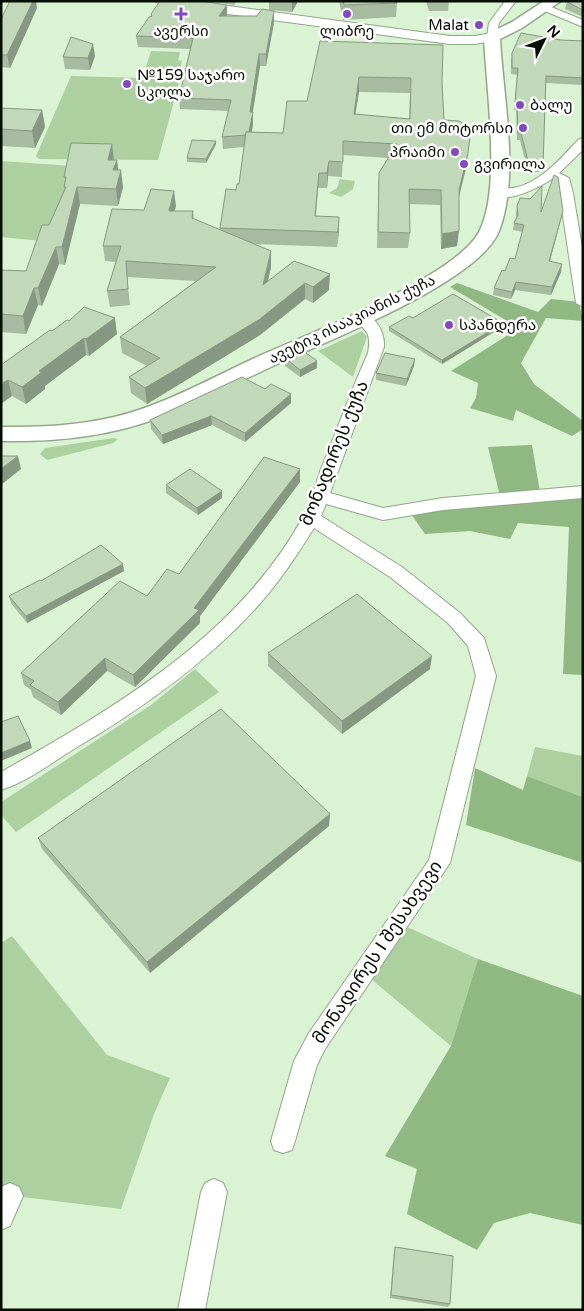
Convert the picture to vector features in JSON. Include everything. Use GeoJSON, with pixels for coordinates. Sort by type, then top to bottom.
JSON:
{"type":"FeatureCollection","features":[{"type":"Feature","properties":{"kind":"main road"},"geometry":{"type":"LineString","coordinates":[[492,37],[517,25],[549,4]]}},
{"type":"Feature","properties":{"kind":"main road","name":"ავეტიკ ისააკიანის ქუჩა"},"geometry":{"type":"LineString","coordinates":[[1,434],[33,434],[91,429],[133,419],[172,405],[412,293],[451,270],[476,252],[489,234],[499,193],[498,134],[492,37]]}},
{"type":"Feature","properties":{"kind":"street"},"geometry":{"type":"LineString","coordinates":[[161,1],[450,40],[476,40],[492,37],[494,23],[511,1]]}},
{"type":"Feature","properties":{"kind":"street"},"geometry":{"type":"LineString","coordinates":[[549,4],[583,24]]}},
{"type":"Feature","properties":{"kind":"street"},"geometry":{"type":"LineString","coordinates":[[499,193],[519,192],[552,174],[583,142]]}},
{"type":"Feature","properties":{"kind":"street"},"geometry":{"type":"LineString","coordinates":[[552,174],[564,181],[567,193],[583,303]]}},
{"type":"Feature","properties":{"kind":"street","name":"მონადირეს ქუჩა"},"geometry":{"type":"LineString","coordinates":[[1,782],[77,739],[147,694],[184,665],[246,608],[277,569],[312,518],[375,353],[378,340],[371,325],[361,317]]}},
{"type":"Feature","properties":{"kind":"street"},"geometry":{"type":"LineString","coordinates":[[320,496],[383,514],[443,504],[583,492]]}},
{"type":"Feature","properties":{"kind":"street","name":"მონადირეს I შესახვევი"},"geometry":{"type":"LineString","coordinates":[[283,1141],[306,1061],[317,1041],[439,863],[486,676],[477,642],[454,618],[396,572],[312,518]]}},
{"type":"Feature","properties":{"kind":"street"},"geometry":{"type":"LineString","coordinates":[[191,1310],[214,1192]]}},
{"type":"Feature","properties":{"kind":"green space"},"geometry":{"type":"Polygon","coordinates":[[[151,51],[180,52],[178,60],[182,61],[180,69],[176,69],[175,74],[144,73],[151,51]]]}},
{"type":"Feature","properties":{"kind":"green space"},"geometry":{"type":"Polygon","coordinates":[[[71,76],[180,79],[158,160],[39,159],[36,156],[71,76]]]}},
{"type":"Feature","properties":{"kind":"green space"},"geometry":{"type":"Polygon","coordinates":[[[1,161],[72,166],[53,242],[1,237],[1,161]]]}},
{"type":"Feature","properties":{"kind":"green space"},"geometry":{"type":"Polygon","coordinates":[[[340,179],[355,181],[353,189],[341,197],[329,193],[337,188],[340,179]]]}},
{"type":"Feature","properties":{"kind":"green space"},"geometry":{"type":"Polygon","coordinates":[[[457,283],[538,312],[551,299],[579,302],[583,321],[546,318],[521,363],[534,384],[583,421],[583,429],[572,436],[516,410],[513,421],[470,408],[476,398],[478,383],[451,371],[519,328],[450,287],[457,283]]]}},
{"type":"Feature","properties":{"kind":"green space"},"geometry":{"type":"Polygon","coordinates":[[[362,331],[367,337],[353,377],[318,351],[362,331]]]}},
{"type":"Feature","properties":{"kind":"green space"},"geometry":{"type":"Polygon","coordinates":[[[118,439],[113,443],[47,460],[40,454],[45,448],[118,439]]]}},
{"type":"Feature","properties":{"kind":"green space"},"geometry":{"type":"Polygon","coordinates":[[[532,445],[540,492],[500,496],[488,447],[532,445]]]}},
{"type":"Feature","properties":{"kind":"green space"},"geometry":{"type":"Polygon","coordinates":[[[583,497],[583,675],[563,674],[569,527],[518,523],[510,539],[470,531],[425,534],[411,514],[448,508],[583,497]]]}},
{"type":"Feature","properties":{"kind":"green space"},"geometry":{"type":"Polygon","coordinates":[[[195,669],[219,692],[16,832],[1,815],[1,802],[151,705],[195,669]]]}},
{"type":"Feature","properties":{"kind":"green space"},"geometry":{"type":"Polygon","coordinates":[[[535,747],[583,756],[583,797],[527,776],[535,747]]]}},
{"type":"Feature","properties":{"kind":"green space"},"geometry":{"type":"Polygon","coordinates":[[[475,768],[523,790],[527,776],[583,797],[583,863],[466,825],[475,768]]]}},
{"type":"Feature","properties":{"kind":"green space"},"geometry":{"type":"Polygon","coordinates":[[[407,927],[478,959],[451,1046],[371,979],[407,927]]]}},
{"type":"Feature","properties":{"kind":"green space"},"geometry":{"type":"Polygon","coordinates":[[[12,936],[107,1055],[170,1078],[154,1114],[121,1209],[22,1197],[1,1191],[1,943],[12,936]]]}},
{"type":"Feature","properties":{"kind":"green space"},"geometry":{"type":"Polygon","coordinates":[[[478,959],[583,996],[583,1225],[530,1213],[494,1223],[477,1250],[407,1214],[417,1169],[385,1156],[451,1046],[478,959]]]}},
{"type":"Feature","properties":{"kind":"building"},"geometry":{"type":"Polygon","coordinates":[[[10,1],[33,1],[7,55],[1,55],[1,19],[10,1]]]}},
{"type":"Feature","properties":{"kind":"building"},"geometry":{"type":"Polygon","coordinates":[[[160,1],[201,1],[227,5],[219,16],[257,16],[262,9],[274,11],[266,54],[259,54],[250,112],[253,112],[249,132],[246,132],[246,135],[222,137],[231,100],[179,98],[193,38],[136,36],[149,17],[152,16],[151,14],[160,1]]]}},
{"type":"Feature","properties":{"kind":"building"},"geometry":{"type":"Polygon","coordinates":[[[343,1],[396,1],[397,3],[344,5],[343,1]]]}},
{"type":"Feature","properties":{"kind":"building"},"geometry":{"type":"Polygon","coordinates":[[[583,1],[583,10],[567,2],[583,1]]]}},
{"type":"Feature","properties":{"kind":"building"},"geometry":{"type":"Polygon","coordinates":[[[521,33],[561,40],[583,41],[583,78],[546,76],[543,165],[529,165],[521,133],[518,133],[517,103],[515,103],[518,68],[512,68],[512,53],[521,33]]]}},
{"type":"Feature","properties":{"kind":"building"},"geometry":{"type":"Polygon","coordinates":[[[71,37],[93,44],[88,58],[63,57],[71,37]]]}},
{"type":"Feature","properties":{"kind":"building"},"geometry":{"type":"Polygon","coordinates":[[[320,41],[443,45],[442,83],[444,120],[459,121],[471,128],[468,153],[459,190],[459,231],[442,234],[441,190],[409,189],[410,233],[378,232],[379,173],[397,144],[343,141],[343,162],[329,161],[327,173],[319,173],[315,216],[339,217],[338,232],[220,228],[226,189],[236,190],[237,184],[239,184],[246,132],[283,133],[287,101],[307,101],[320,41]],[[359,77],[354,114],[410,119],[411,78],[359,77]]]}},
{"type":"Feature","properties":{"kind":"building"},"geometry":{"type":"Polygon","coordinates":[[[1,108],[42,110],[32,131],[1,129],[1,108]]]}},
{"type":"Feature","properties":{"kind":"building"},"geometry":{"type":"Polygon","coordinates":[[[192,140],[216,141],[206,159],[187,158],[192,140]]]}},
{"type":"Feature","properties":{"kind":"building"},"geometry":{"type":"Polygon","coordinates":[[[71,143],[112,144],[108,160],[117,160],[113,170],[121,170],[116,189],[77,187],[62,247],[56,247],[38,288],[34,288],[23,316],[1,314],[1,270],[26,271],[42,225],[49,225],[66,187],[64,187],[66,177],[64,177],[71,143]]]}},
{"type":"Feature","properties":{"kind":"building"},"geometry":{"type":"Polygon","coordinates":[[[554,175],[558,177],[563,211],[549,261],[562,264],[552,287],[516,282],[512,292],[494,288],[502,270],[505,271],[510,258],[515,259],[524,225],[514,223],[518,215],[517,206],[520,198],[530,199],[542,186],[541,212],[554,175]]]}},
{"type":"Feature","properties":{"kind":"building"},"geometry":{"type":"Polygon","coordinates":[[[151,189],[174,191],[169,211],[193,211],[192,218],[271,251],[263,285],[294,261],[330,274],[313,287],[305,283],[260,319],[145,388],[129,377],[160,358],[120,337],[216,267],[126,261],[128,289],[107,291],[121,246],[103,246],[112,209],[144,210],[151,189]]]}},
{"type":"Feature","properties":{"kind":"building","name":"სპანდერა"},"geometry":{"type":"Polygon","coordinates":[[[453,294],[503,323],[442,360],[389,327],[409,316],[413,318],[453,294]]]}},
{"type":"Feature","properties":{"kind":"building"},"geometry":{"type":"Polygon","coordinates":[[[84,307],[115,318],[39,371],[42,372],[22,387],[8,380],[1,384],[1,365],[50,330],[52,331],[67,320],[69,321],[84,307]]]}},
{"type":"Feature","properties":{"kind":"building"},"geometry":{"type":"Polygon","coordinates":[[[302,350],[317,361],[300,370],[285,358],[302,350]]]}},
{"type":"Feature","properties":{"kind":"building"},"geometry":{"type":"Polygon","coordinates":[[[385,353],[415,359],[407,379],[376,373],[385,353]]]}},
{"type":"Feature","properties":{"kind":"building"},"geometry":{"type":"Polygon","coordinates":[[[242,377],[265,389],[271,384],[291,394],[245,433],[211,416],[162,435],[150,420],[242,377]]]}},
{"type":"Feature","properties":{"kind":"building"},"geometry":{"type":"Polygon","coordinates":[[[1,456],[18,456],[1,469],[1,456]]]}},
{"type":"Feature","properties":{"kind":"building"},"geometry":{"type":"Polygon","coordinates":[[[264,457],[300,469],[194,608],[199,610],[133,675],[105,658],[58,702],[30,685],[34,681],[21,673],[120,581],[147,596],[167,569],[179,574],[264,457]]]}},
{"type":"Feature","properties":{"kind":"building"},"geometry":{"type":"Polygon","coordinates":[[[190,469],[222,491],[197,508],[166,485],[190,469]]]}},
{"type":"Feature","properties":{"kind":"building"},"geometry":{"type":"Polygon","coordinates":[[[101,545],[123,564],[26,616],[9,596],[41,581],[101,545]]]}},
{"type":"Feature","properties":{"kind":"building"},"geometry":{"type":"Polygon","coordinates":[[[357,594],[432,656],[342,721],[268,653],[357,594]]]}},
{"type":"Feature","properties":{"kind":"building"},"geometry":{"type":"Polygon","coordinates":[[[221,709],[330,814],[147,962],[38,838],[221,709]]]}},
{"type":"Feature","properties":{"kind":"building"},"geometry":{"type":"Polygon","coordinates":[[[18,716],[30,741],[1,753],[1,722],[18,716]]]}},
{"type":"Feature","properties":{"kind":"building"},"geometry":{"type":"Polygon","coordinates":[[[395,1247],[453,1256],[450,1304],[391,1295],[395,1247]]]}},
{"type":"Feature","properties":{"kind":"place","name":"ავერსი"},"geometry":{"type":"Point","coordinates":[181,14]}},
{"type":"Feature","properties":{"kind":"place","name":"ლიბრე"},"geometry":{"type":"Point","coordinates":[347,14]}},
{"type":"Feature","properties":{"kind":"place","name":"Malat"},"geometry":{"type":"Point","coordinates":[479,25]}},
{"type":"Feature","properties":{"kind":"place","name":"№159 საჯარო სკოლა"},"geometry":{"type":"Point","coordinates":[127,84]}},
{"type":"Feature","properties":{"kind":"place","name":"ბალუ"},"geometry":{"type":"Point","coordinates":[520,105]}},
{"type":"Feature","properties":{"kind":"place","name":"თი ემ მოტორსი"},"geometry":{"type":"Point","coordinates":[523,128]}},
{"type":"Feature","properties":{"kind":"place","name":"პრაიმი"},"geometry":{"type":"Point","coordinates":[455,152]}},
{"type":"Feature","properties":{"kind":"place","name":"გვირილა"},"geometry":{"type":"Point","coordinates":[464,164]}},
{"type":"Feature","properties":{"kind":"place","name":"სპანდერა"},"geometry":{"type":"Point","coordinates":[449,325]}}]}
